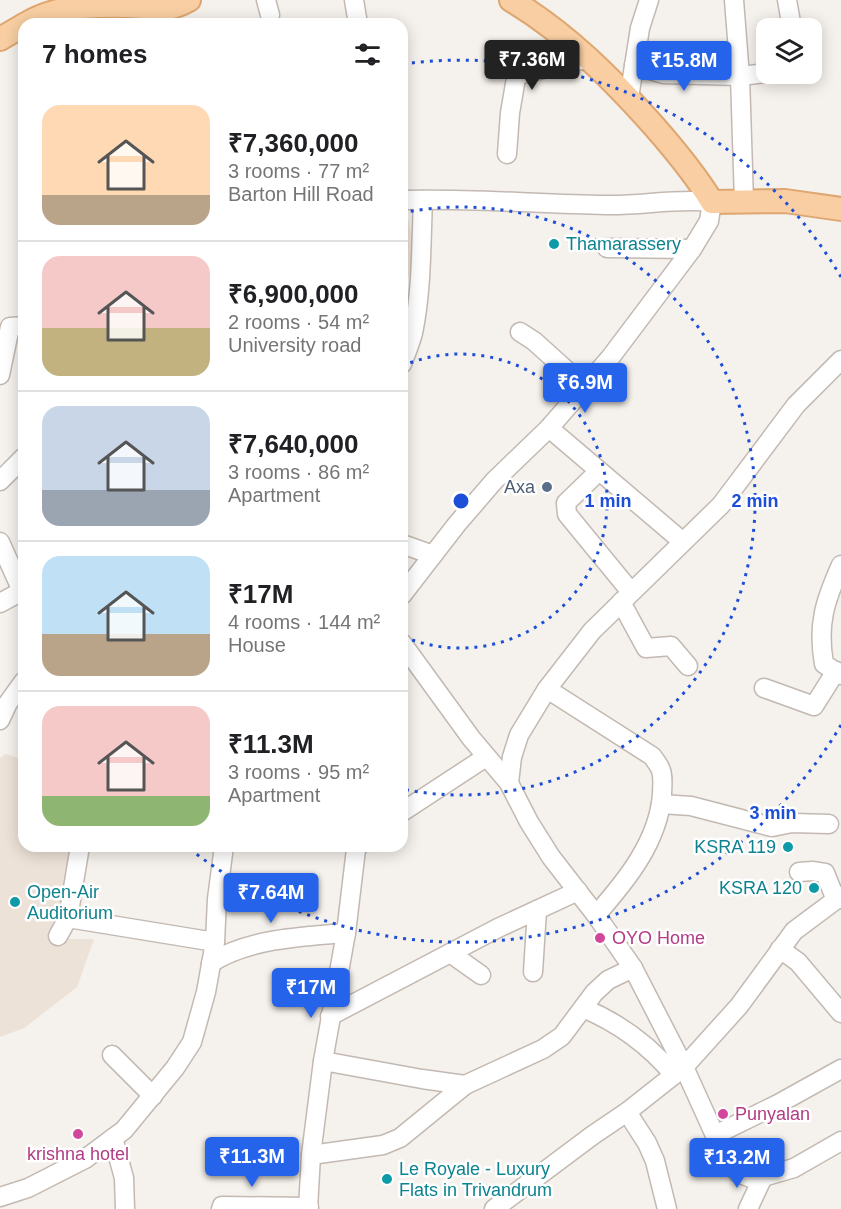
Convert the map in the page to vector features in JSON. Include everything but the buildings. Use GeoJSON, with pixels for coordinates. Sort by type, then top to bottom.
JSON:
{"type":"FeatureCollection","features":[{"type":"Feature","properties":{"kind":"main road"},"geometry":{"type":"LineString","coordinates":[[35,18],[82,6],[129,3],[157,9],[177,7],[189,0]]}},
{"type":"Feature","properties":{"kind":"main road"},"geometry":{"type":"LineString","coordinates":[[514,1],[573,43],[590,58],[629,98],[697,177],[712,202],[785,201],[841,209]]}},
{"type":"Feature","properties":{"kind":"main road"},"geometry":{"type":"LineString","coordinates":[[0,39],[18,29]]}},
{"type":"Feature","properties":{"kind":"street"},"geometry":{"type":"LineString","coordinates":[[354,0],[357,18]]}},
{"type":"Feature","properties":{"kind":"street"},"geometry":{"type":"LineString","coordinates":[[629,98],[640,28],[649,0]]}},
{"type":"Feature","properties":{"kind":"street"},"geometry":{"type":"LineString","coordinates":[[734,0],[740,76],[744,202]]}},
{"type":"Feature","properties":{"kind":"street"},"geometry":{"type":"LineString","coordinates":[[788,0],[791,18]]}},
{"type":"Feature","properties":{"kind":"street"},"geometry":{"type":"LineString","coordinates":[[507,154],[510,113],[516,78],[522,74],[590,58]]}},
{"type":"Feature","properties":{"kind":"street"},"geometry":{"type":"LineString","coordinates":[[634,65],[663,74],[740,76],[756,74]]}},
{"type":"Feature","properties":{"kind":"street"},"geometry":{"type":"LineString","coordinates":[[408,200],[608,205],[689,200],[712,202],[709,221],[692,249],[610,358],[549,428],[494,481],[408,587]]}},
{"type":"Feature","properties":{"kind":"street"},"geometry":{"type":"LineString","coordinates":[[408,347],[412,335],[421,268],[423,200]]}},
{"type":"Feature","properties":{"kind":"street"},"geometry":{"type":"LineString","coordinates":[[607,248],[692,249]]}},
{"type":"Feature","properties":{"kind":"street"},"geometry":{"type":"LineString","coordinates":[[0,375],[10,327],[18,326]]}},
{"type":"Feature","properties":{"kind":"street"},"geometry":{"type":"LineString","coordinates":[[519,332],[534,341],[585,387]]}},
{"type":"Feature","properties":{"kind":"street"},"geometry":{"type":"LineString","coordinates":[[509,783],[512,757],[519,735],[547,689],[592,631],[721,506],[796,405],[841,360]]}},
{"type":"Feature","properties":{"kind":"street"},"geometry":{"type":"LineString","coordinates":[[549,428],[683,542]]}},
{"type":"Feature","properties":{"kind":"street"},"geometry":{"type":"LineString","coordinates":[[0,481],[18,463]]}},
{"type":"Feature","properties":{"kind":"street"},"geometry":{"type":"LineString","coordinates":[[599,471],[566,503],[567,514],[626,597],[646,648],[671,646],[688,666]]}},
{"type":"Feature","properties":{"kind":"street"},"geometry":{"type":"LineString","coordinates":[[0,543],[18,581]]}},
{"type":"Feature","properties":{"kind":"street"},"geometry":{"type":"LineString","coordinates":[[408,546],[433,555]]}},
{"type":"Feature","properties":{"kind":"street"},"geometry":{"type":"LineString","coordinates":[[764,688],[814,706],[838,673],[824,663],[820,642],[821,621],[841,565]]}},
{"type":"Feature","properties":{"kind":"street"},"geometry":{"type":"LineString","coordinates":[[0,603],[18,594]]}},
{"type":"Feature","properties":{"kind":"street"},"geometry":{"type":"LineString","coordinates":[[408,651],[486,757],[509,783],[529,822],[551,857],[633,968],[675,1052],[679,1071],[715,1134],[723,1153],[738,1173],[748,1208]]}},
{"type":"Feature","properties":{"kind":"street"},"geometry":{"type":"LineString","coordinates":[[0,720],[18,689]]}},
{"type":"Feature","properties":{"kind":"street"},"geometry":{"type":"LineString","coordinates":[[547,689],[652,756],[660,768],[663,779],[661,804],[640,860],[619,890],[596,915]]}},
{"type":"Feature","properties":{"kind":"street"},"geometry":{"type":"LineString","coordinates":[[408,809],[486,757]]}},
{"type":"Feature","properties":{"kind":"street"},"geometry":{"type":"LineString","coordinates":[[661,804],[691,806],[772,827],[792,823],[829,824]]}},
{"type":"Feature","properties":{"kind":"street"},"geometry":{"type":"LineString","coordinates":[[58,936],[68,918],[79,852]]}},
{"type":"Feature","properties":{"kind":"street"},"geometry":{"type":"LineString","coordinates":[[0,1197],[28,1188],[85,1159],[124,1130],[153,1096],[192,1042],[206,992],[215,942],[223,852]]}},
{"type":"Feature","properties":{"kind":"street"},"geometry":{"type":"LineString","coordinates":[[222,1209],[222,1206],[308,1208],[311,1155],[323,1061],[346,933],[356,852]]}},
{"type":"Feature","properties":{"kind":"street"},"geometry":{"type":"LineString","coordinates":[[494,1209],[679,1071],[739,1006],[794,931],[838,898],[825,873],[799,872]]}},
{"type":"Feature","properties":{"kind":"street"},"geometry":{"type":"LineString","coordinates":[[330,1016],[450,953],[578,891]]}},
{"type":"Feature","properties":{"kind":"street"},"geometry":{"type":"LineString","coordinates":[[532,972],[537,910]]}},
{"type":"Feature","properties":{"kind":"street"},"geometry":{"type":"LineString","coordinates":[[68,918],[215,942]]}},
{"type":"Feature","properties":{"kind":"street"},"geometry":{"type":"LineString","coordinates":[[211,963],[234,950],[252,945],[346,933]]}},
{"type":"Feature","properties":{"kind":"street"},"geometry":{"type":"LineString","coordinates":[[780,949],[798,962],[841,1012]]}},
{"type":"Feature","properties":{"kind":"street"},"geometry":{"type":"LineString","coordinates":[[450,953],[481,975]]}},
{"type":"Feature","properties":{"kind":"street"},"geometry":{"type":"LineString","coordinates":[[311,1155],[383,1145],[400,1138],[465,1085],[543,1049],[562,1036],[594,993],[608,980],[633,968]]}},
{"type":"Feature","properties":{"kind":"street"},"geometry":{"type":"LineString","coordinates":[[584,1008],[609,1018],[626,1029],[663,1062],[679,1071]]}},
{"type":"Feature","properties":{"kind":"street"},"geometry":{"type":"LineString","coordinates":[[112,1055],[153,1096]]}},
{"type":"Feature","properties":{"kind":"street"},"geometry":{"type":"LineString","coordinates":[[323,1061],[422,1080],[465,1085]]}},
{"type":"Feature","properties":{"kind":"street"},"geometry":{"type":"LineString","coordinates":[[715,1134],[778,1104],[841,1069]]}},
{"type":"Feature","properties":{"kind":"street"},"geometry":{"type":"LineString","coordinates":[[627,1112],[647,1143],[655,1161],[667,1209]]}},
{"type":"Feature","properties":{"kind":"street"},"geometry":{"type":"LineString","coordinates":[[113,1138],[123,1178],[126,1209]]}},
{"type":"Feature","properties":{"kind":"street"},"geometry":{"type":"LineString","coordinates":[[738,1173],[751,1178],[763,1177],[794,1168],[841,1141]]}},
{"type":"Feature","properties":{"kind":"street"},"geometry":{"type":"LineString","coordinates":[[748,1208],[763,1177]]}},
{"type":"Feature","properties":{"kind":"shaded area"},"geometry":{"type":"Polygon","coordinates":[[[408,219],[416,254],[408,277],[408,219]]]}},
{"type":"Feature","properties":{"kind":"shaded area"},"geometry":{"type":"Polygon","coordinates":[[[6,754],[18,758],[18,852],[74,852],[61,939],[94,939],[77,987],[24,1028],[0,1037],[0,758],[6,754]]]}},
{"type":"Feature","properties":{"kind":"place","name":"Thamarassery"},"geometry":{"type":"Point","coordinates":[554,244]}},
{"type":"Feature","properties":{"kind":"place","name":"Axa"},"geometry":{"type":"Point","coordinates":[547,487]}},
{"type":"Feature","properties":{"kind":"place","name":"KSRA 119"},"geometry":{"type":"Point","coordinates":[788,847]}},
{"type":"Feature","properties":{"kind":"place","name":"KSRA 120"},"geometry":{"type":"Point","coordinates":[814,888]}},
{"type":"Feature","properties":{"kind":"place","name":"Open-Air Auditorium"},"geometry":{"type":"Point","coordinates":[15,902]}},
{"type":"Feature","properties":{"kind":"place","name":"OYO Home"},"geometry":{"type":"Point","coordinates":[600,938]}},
{"type":"Feature","properties":{"kind":"place","name":"Punyalan"},"geometry":{"type":"Point","coordinates":[723,1114]}},
{"type":"Feature","properties":{"kind":"place","name":"krishna hotel"},"geometry":{"type":"Point","coordinates":[78,1134]}},
{"type":"Feature","properties":{"kind":"place","name":"Le Royale - Luxury Flats in Trivandrum"},"geometry":{"type":"Point","coordinates":[387,1179]}}]}
